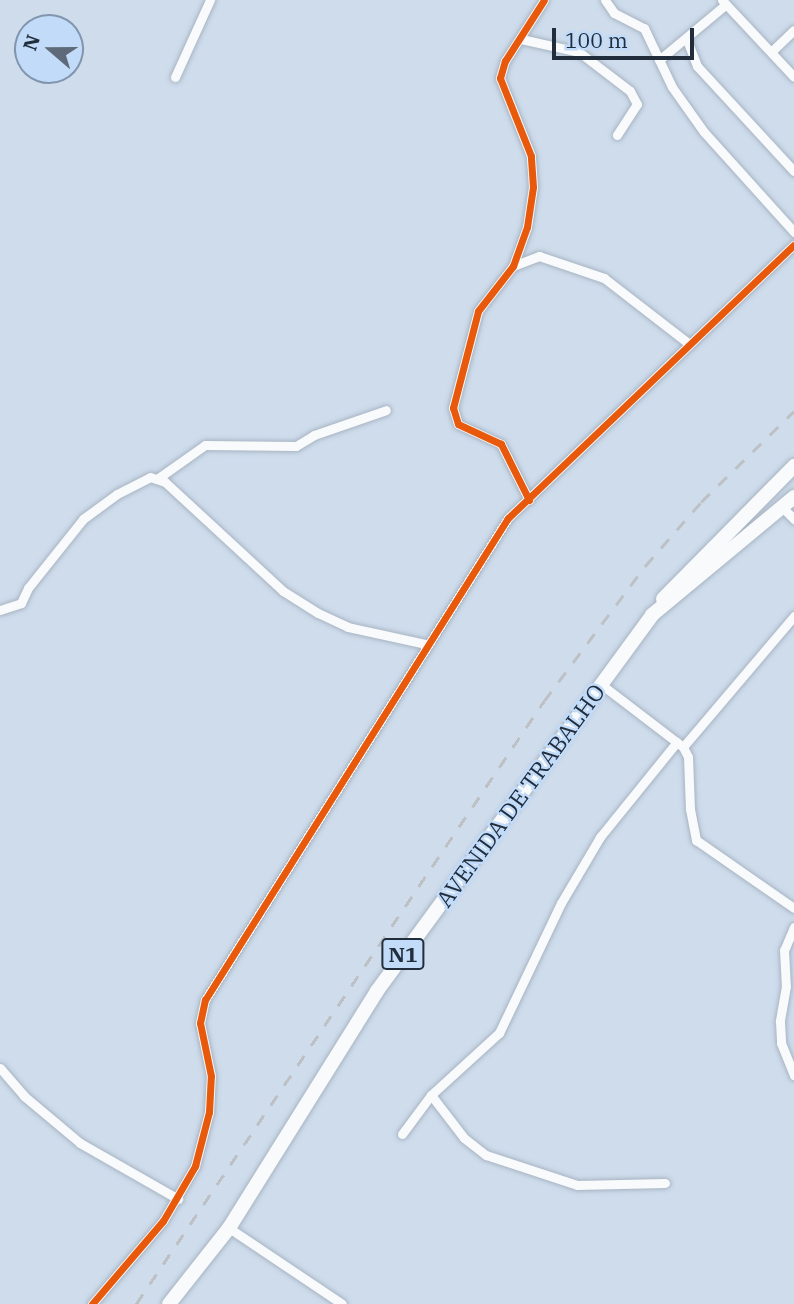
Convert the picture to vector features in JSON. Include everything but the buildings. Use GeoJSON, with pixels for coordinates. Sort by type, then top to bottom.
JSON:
{"type":"FeatureCollection","features":[{"type":"Feature","properties":{"kind":"highway","name":"N1"},"geometry":{"type":"LineString","coordinates":[[652,615],[683,575],[794,466]]}},
{"type":"Feature","properties":{"kind":"highway","name":"AVENIDA DE TRABALHO"},"geometry":{"type":"LineString","coordinates":[[169,1304],[229,1228],[377,991],[652,615],[794,497]]}},
{"type":"Feature","properties":{"kind":"street"},"geometry":{"type":"LineString","coordinates":[[176,77],[210,0]]}},
{"type":"Feature","properties":{"kind":"street"},"geometry":{"type":"LineString","coordinates":[[529,500],[501,444],[458,424],[453,408],[478,311],[513,266],[531,207],[532,166],[500,78],[505,61],[544,0]]}},
{"type":"Feature","properties":{"kind":"street"},"geometry":{"type":"LineString","coordinates":[[605,0],[614,13],[643,28],[659,61],[704,132],[794,232]]}},
{"type":"Feature","properties":{"kind":"street"},"geometry":{"type":"LineString","coordinates":[[659,61],[687,40],[723,2],[794,77]]}},
{"type":"Feature","properties":{"kind":"street"},"geometry":{"type":"LineString","coordinates":[[772,51],[794,30]]}},
{"type":"Feature","properties":{"kind":"street"},"geometry":{"type":"LineString","coordinates":[[521,39],[579,52],[630,91],[637,104],[617,135]]}},
{"type":"Feature","properties":{"kind":"street"},"geometry":{"type":"LineString","coordinates":[[687,40],[697,66],[794,171]]}},
{"type":"Feature","properties":{"kind":"street"},"geometry":{"type":"LineString","coordinates":[[92,1304],[178,1199],[195,1166],[209,1112],[211,1076],[200,1023],[205,1000],[425,643],[474,575],[508,518],[688,343],[794,245]]}},
{"type":"Feature","properties":{"kind":"street"},"geometry":{"type":"LineString","coordinates":[[513,266],[539,256],[604,278],[688,343]]}},
{"type":"Feature","properties":{"kind":"street"},"geometry":{"type":"LineString","coordinates":[[157,479],[205,445],[296,446],[386,410]]}},
{"type":"Feature","properties":{"kind":"street"},"geometry":{"type":"LineString","coordinates":[[0,610],[20,603],[28,588],[90,514],[117,494],[150,477],[157,479],[283,591],[318,613],[348,627],[425,643]]}},
{"type":"Feature","properties":{"kind":"street"},"geometry":{"type":"LineString","coordinates":[[782,509],[794,519]]}},
{"type":"Feature","properties":{"kind":"street"},"geometry":{"type":"LineString","coordinates":[[402,1134],[431,1096],[499,1033],[561,903],[600,837],[794,616]]}},
{"type":"Feature","properties":{"kind":"street"},"geometry":{"type":"LineString","coordinates":[[602,685],[680,745],[688,757],[690,809],[696,840],[794,908]]}},
{"type":"Feature","properties":{"kind":"street"},"geometry":{"type":"LineString","coordinates":[[794,927],[784,950],[786,986],[780,1021],[781,1043],[794,1074]]}},
{"type":"Feature","properties":{"kind":"street"},"geometry":{"type":"LineString","coordinates":[[0,1068],[24,1096],[80,1143],[178,1199]]}},
{"type":"Feature","properties":{"kind":"street"},"geometry":{"type":"LineString","coordinates":[[431,1096],[464,1139],[486,1156],[577,1185],[665,1183]]}},
{"type":"Feature","properties":{"kind":"street"},"geometry":{"type":"LineString","coordinates":[[229,1228],[342,1304]]}},
{"type":"Feature","properties":{"kind":"railway"},"geometry":{"type":"LineString","coordinates":[[136,1304],[544,701],[645,566],[701,502],[794,411]]}},
{"type":"Feature","properties":{"kind":"cycle path"},"geometry":{"type":"LineString","coordinates":[[529,500],[501,444],[458,424],[453,408],[478,311],[513,266],[527,227],[533,187],[531,156],[500,78],[505,61],[544,0]]}},
{"type":"Feature","properties":{"kind":"cycle path"},"geometry":{"type":"LineString","coordinates":[[92,1304],[163,1221],[195,1166],[209,1112],[211,1076],[200,1023],[205,1000],[508,518],[794,245]]}}]}
